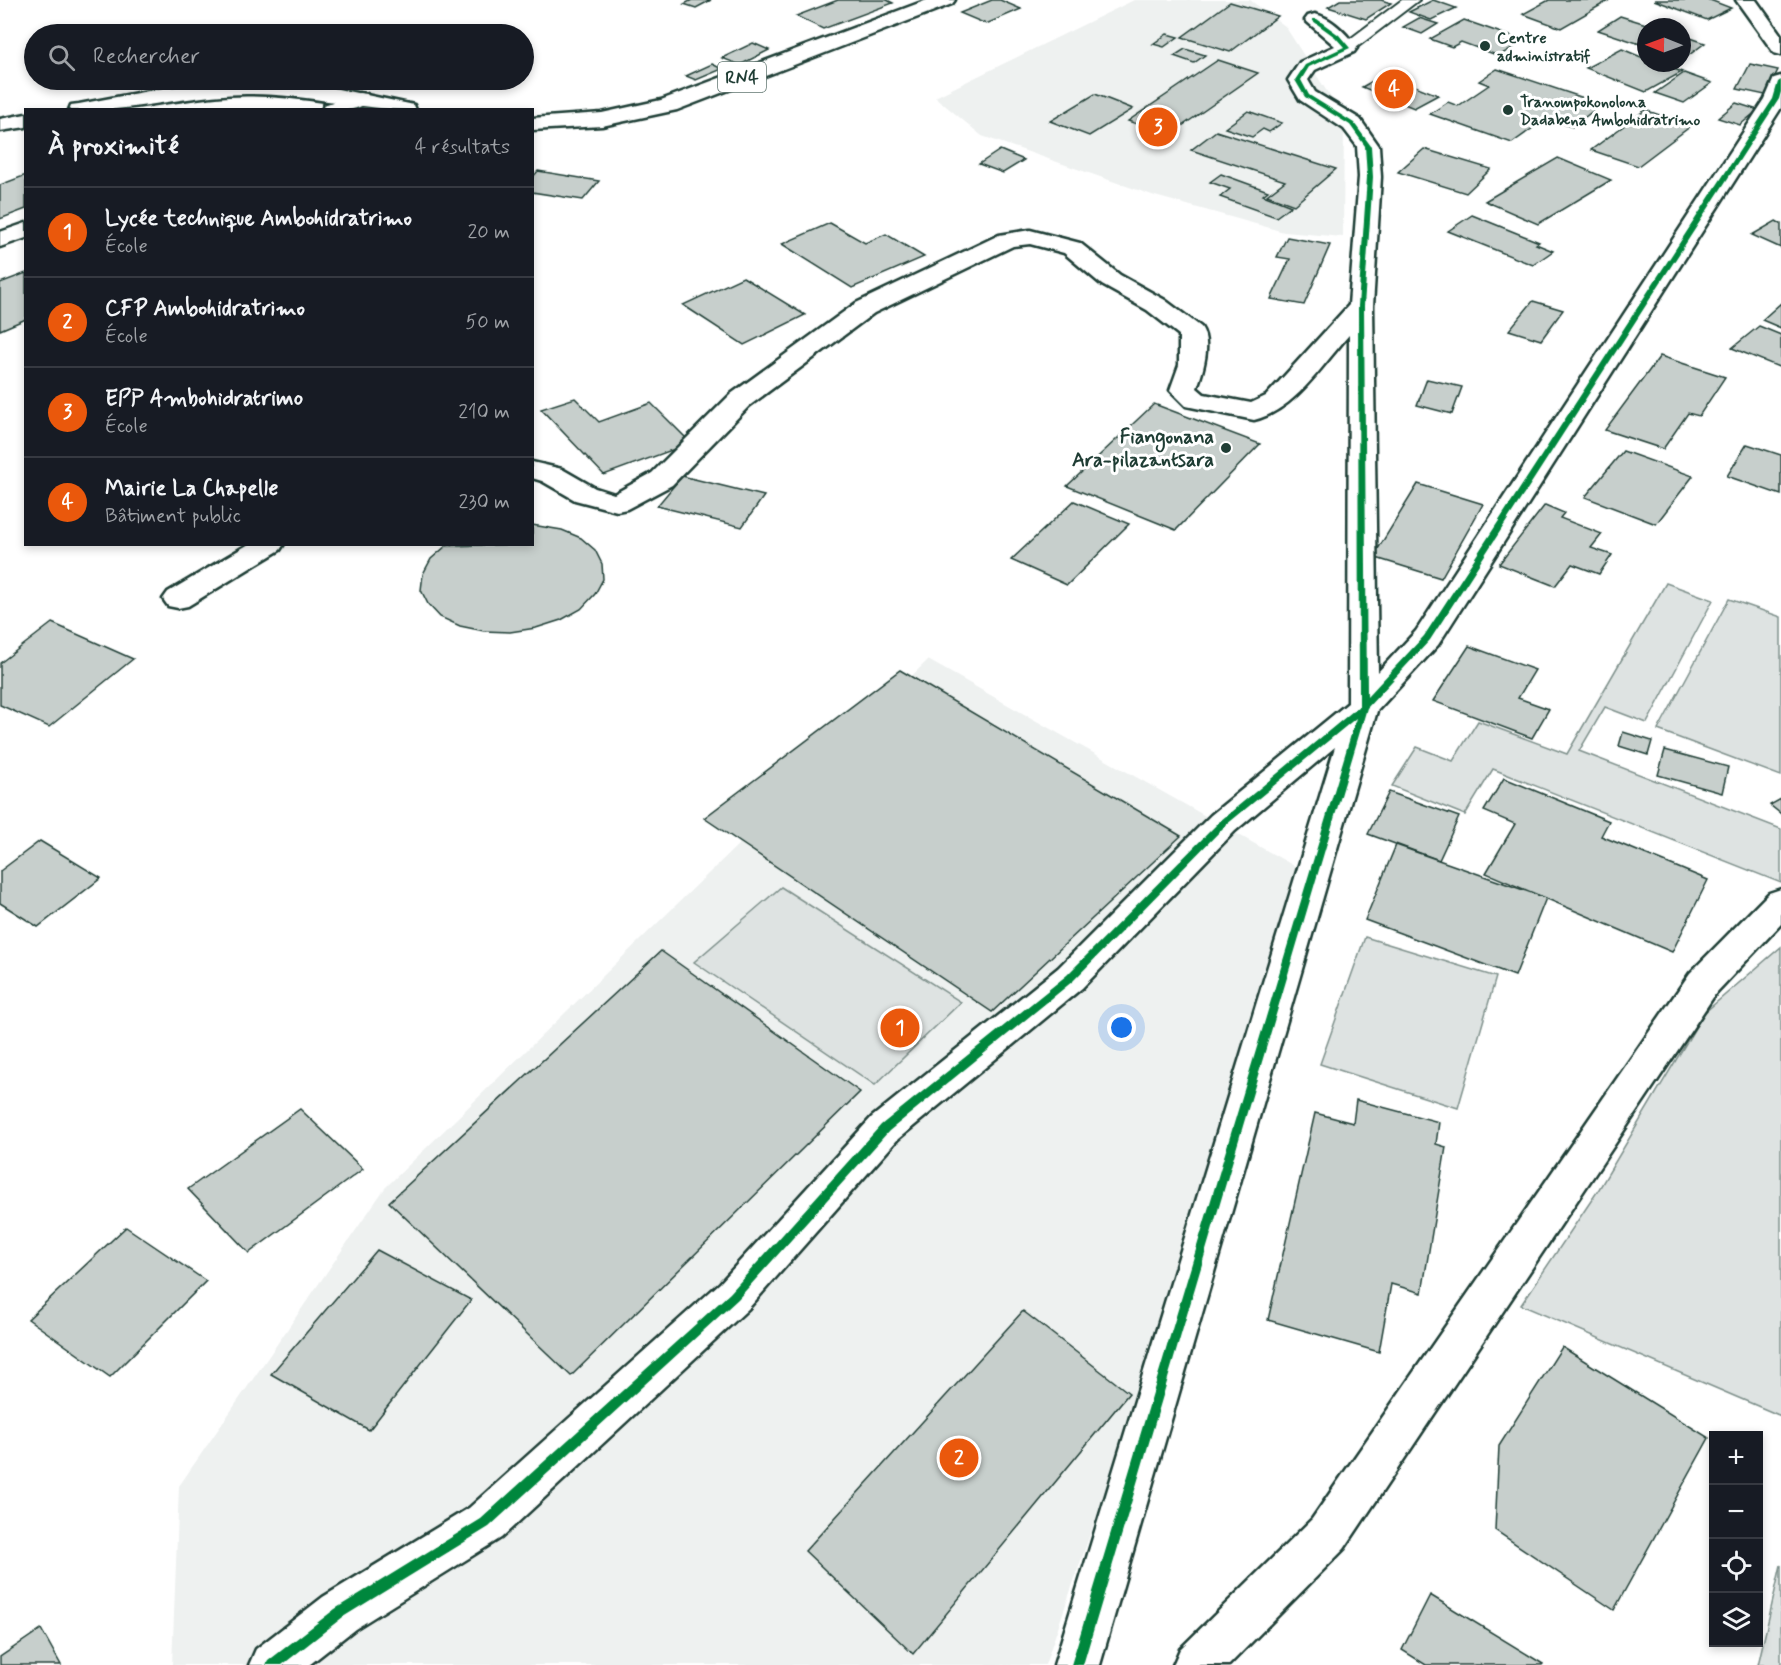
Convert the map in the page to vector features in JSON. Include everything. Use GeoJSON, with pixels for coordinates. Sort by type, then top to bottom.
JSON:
{"type":"FeatureCollection","features":[{"type":"Feature","properties":{"kind":"street","name":"RN4"},"geometry":{"type":"LineString","coordinates":[[534,124],[604,120],[669,105],[945,0]]}},
{"type":"Feature","properties":{"kind":"street"},"geometry":{"type":"LineString","coordinates":[[1746,0],[1781,49]]}},
{"type":"Feature","properties":{"kind":"street"},"geometry":{"type":"LineString","coordinates":[[1077,1665],[1363,707],[1361,306],[1370,198],[1368,146],[1352,124],[1307,96],[1298,80],[1307,66],[1347,48],[1337,36],[1315,20]]}},
{"type":"Feature","properties":{"kind":"street"},"geometry":{"type":"LineString","coordinates":[[272,1665],[339,1613],[485,1523],[734,1296],[885,1128],[1070,978],[1223,823],[1363,707],[1427,638],[1776,99],[1781,82]]}},
{"type":"Feature","properties":{"kind":"street"},"geometry":{"type":"LineString","coordinates":[[89,108],[163,93],[213,90]]}},
{"type":"Feature","properties":{"kind":"street"},"geometry":{"type":"LineString","coordinates":[[307,90],[397,108]]}},
{"type":"Feature","properties":{"kind":"street"},"geometry":{"type":"LineString","coordinates":[[337,108],[359,99]]}},
{"type":"Feature","properties":{"kind":"street"},"geometry":{"type":"LineString","coordinates":[[0,125],[24,120]]}},
{"type":"Feature","properties":{"kind":"street"},"geometry":{"type":"LineString","coordinates":[[0,240],[24,231]]}},
{"type":"Feature","properties":{"kind":"street"},"geometry":{"type":"LineString","coordinates":[[534,470],[552,475],[585,494],[617,502],[662,479],[740,400],[865,308],[1007,240],[1030,237],[1072,248],[1111,280],[1192,332],[1192,365],[1183,390],[1195,400],[1232,408],[1254,412],[1275,402],[1361,306]]}},
{"type":"Feature","properties":{"kind":"street"},"geometry":{"type":"LineString","coordinates":[[178,599],[267,546]]}},
{"type":"Feature","properties":{"kind":"street"},"geometry":{"type":"LineString","coordinates":[[1196,1665],[1328,1534],[1703,983],[1781,902]]}},
{"type":"Feature","properties":{"kind":"lane"},"geometry":{"type":"LineString","coordinates":[[1347,48],[1365,36],[1395,9],[1412,0]]}},
{"type":"Feature","properties":{"kind":"shaded area"},"geometry":{"type":"Polygon","coordinates":[[[1134,0],[1250,0],[1285,26],[1344,118],[1343,237],[1284,232],[1155,196],[982,136],[935,97],[1134,0]]]}},
{"type":"Feature","properties":{"kind":"shaded area"},"geometry":{"type":"Polygon","coordinates":[[[1666,583],[1713,600],[1647,723],[1605,707],[1579,751],[1781,829],[1781,883],[1493,769],[1465,815],[1392,786],[1417,747],[1453,761],[1478,721],[1567,754],[1666,583]]]}},
{"type":"Feature","properties":{"kind":"shaded area"},"geometry":{"type":"Polygon","coordinates":[[[1729,599],[1781,617],[1781,776],[1658,730],[1729,599]]]}},
{"type":"Feature","properties":{"kind":"shaded area"},"geometry":{"type":"Polygon","coordinates":[[[928,660],[1296,867],[1171,1300],[1045,1665],[172,1665],[179,1486],[385,1188],[928,660]]]}},
{"type":"Feature","properties":{"kind":"shaded area"},"geometry":{"type":"Polygon","coordinates":[[[781,887],[961,1002],[875,1085],[694,962],[781,887]]]}},
{"type":"Feature","properties":{"kind":"shaded area"},"geometry":{"type":"Polygon","coordinates":[[[1365,937],[1496,977],[1458,1108],[1320,1064],[1365,937]]]}},
{"type":"Feature","properties":{"kind":"shaded area"},"geometry":{"type":"Polygon","coordinates":[[[1781,947],[1781,1416],[1521,1305],[1599,1189],[1704,1013],[1781,947]]]}},
{"type":"Feature","properties":{"kind":"shaded area"},"geometry":{"type":"Polygon","coordinates":[[[1781,1565],[1781,1665],[1758,1665],[1781,1565]]]}},
{"type":"Feature","properties":{"kind":"building"},"geometry":{"type":"Polygon","coordinates":[[[692,0],[711,0],[696,8],[684,4],[692,0]]]}},
{"type":"Feature","properties":{"kind":"building"},"geometry":{"type":"Polygon","coordinates":[[[838,0],[887,0],[893,3],[823,29],[796,16],[838,0]]]}},
{"type":"Feature","properties":{"kind":"building"},"geometry":{"type":"Polygon","coordinates":[[[992,0],[1000,0],[1021,9],[986,24],[960,13],[992,0]]]}},
{"type":"Feature","properties":{"kind":"building"},"geometry":{"type":"Polygon","coordinates":[[[1340,0],[1381,0],[1391,3],[1366,19],[1328,7],[1340,0]]]}},
{"type":"Feature","properties":{"kind":"building"},"geometry":{"type":"Polygon","coordinates":[[[1433,0],[1456,8],[1431,20],[1409,12],[1433,0]]]}},
{"type":"Feature","properties":{"kind":"building"},"geometry":{"type":"Polygon","coordinates":[[[1549,0],[1608,1],[1561,28],[1523,14],[1549,0]]]}},
{"type":"Feature","properties":{"kind":"building"},"geometry":{"type":"Polygon","coordinates":[[[1654,0],[1710,0],[1731,8],[1707,20],[1654,0]]]}},
{"type":"Feature","properties":{"kind":"building"},"geometry":{"type":"Polygon","coordinates":[[[1230,2],[1278,16],[1230,52],[1182,37],[1230,2]]]}},
{"type":"Feature","properties":{"kind":"building"},"geometry":{"type":"Polygon","coordinates":[[[1620,16],[1637,21],[1637,43],[1598,30],[1620,16]]]}},
{"type":"Feature","properties":{"kind":"building"},"geometry":{"type":"Polygon","coordinates":[[[1419,18],[1438,24],[1422,34],[1403,27],[1419,18]]]}},
{"type":"Feature","properties":{"kind":"building"},"geometry":{"type":"Polygon","coordinates":[[[1464,20],[1524,41],[1499,56],[1461,42],[1452,47],[1430,39],[1464,20]]]}},
{"type":"Feature","properties":{"kind":"building"},"geometry":{"type":"Polygon","coordinates":[[[1167,34],[1178,37],[1164,47],[1153,44],[1167,34]]]}},
{"type":"Feature","properties":{"kind":"building"},"geometry":{"type":"Polygon","coordinates":[[[1691,38],[1705,43],[1691,54],[1691,38]]]}},
{"type":"Feature","properties":{"kind":"building"},"geometry":{"type":"Polygon","coordinates":[[[753,43],[769,50],[740,65],[722,58],[753,43]]]}},
{"type":"Feature","properties":{"kind":"building"},"geometry":{"type":"Polygon","coordinates":[[[1185,49],[1205,55],[1194,63],[1174,56],[1185,49]]]}},
{"type":"Feature","properties":{"kind":"building"},"geometry":{"type":"Polygon","coordinates":[[[1622,49],[1637,55],[1637,72],[1682,72],[1646,92],[1586,68],[1622,49]]]}},
{"type":"Feature","properties":{"kind":"building"},"geometry":{"type":"Polygon","coordinates":[[[1218,60],[1258,73],[1169,135],[1128,121],[1218,60]]]}},
{"type":"Feature","properties":{"kind":"building"},"geometry":{"type":"Polygon","coordinates":[[[712,64],[722,69],[696,80],[686,76],[712,64]]]}},
{"type":"Feature","properties":{"kind":"building"},"geometry":{"type":"Polygon","coordinates":[[[1750,64],[1778,70],[1765,95],[1737,89],[1750,64]]]}},
{"type":"Feature","properties":{"kind":"building"},"geometry":{"type":"Polygon","coordinates":[[[1497,69],[1602,104],[1572,127],[1547,118],[1512,143],[1430,114],[1448,102],[1458,106],[1489,85],[1479,81],[1497,69]]]}},
{"type":"Feature","properties":{"kind":"building"},"geometry":{"type":"Polygon","coordinates":[[[1684,73],[1712,83],[1684,103],[1655,93],[1684,73]]]}},
{"type":"Feature","properties":{"kind":"building"},"geometry":{"type":"Polygon","coordinates":[[[1385,74],[1438,95],[1414,108],[1362,87],[1385,74]]]}},
{"type":"Feature","properties":{"kind":"building"},"geometry":{"type":"Polygon","coordinates":[[[1095,94],[1133,109],[1089,136],[1050,121],[1095,94]]]}},
{"type":"Feature","properties":{"kind":"building"},"geometry":{"type":"Polygon","coordinates":[[[1736,103],[1758,110],[1740,125],[1718,118],[1736,103]]]}},
{"type":"Feature","properties":{"kind":"building"},"geometry":{"type":"Polygon","coordinates":[[[1645,110],[1691,126],[1638,166],[1591,150],[1645,110]]]}},
{"type":"Feature","properties":{"kind":"building"},"geometry":{"type":"Polygon","coordinates":[[[1248,111],[1282,123],[1269,132],[1263,129],[1252,137],[1225,128],[1248,111]]]}},
{"type":"Feature","properties":{"kind":"building"},"geometry":{"type":"Polygon","coordinates":[[[1216,131],[1336,169],[1294,205],[1267,195],[1285,181],[1191,150],[1216,131]]]}},
{"type":"Feature","properties":{"kind":"building"},"geometry":{"type":"Polygon","coordinates":[[[1424,149],[1491,169],[1466,193],[1398,172],[1424,149]]]}},
{"type":"Feature","properties":{"kind":"building"},"geometry":{"type":"Polygon","coordinates":[[[1000,150],[1024,160],[1003,173],[979,164],[1000,150]]]}},
{"type":"Feature","properties":{"kind":"building"},"geometry":{"type":"Polygon","coordinates":[[[1558,158],[1611,180],[1538,224],[1485,201],[1558,158]]]}},
{"type":"Feature","properties":{"kind":"building"},"geometry":{"type":"Polygon","coordinates":[[[538,171],[599,181],[583,200],[534,192],[534,176],[538,171]]]}},
{"type":"Feature","properties":{"kind":"building"},"geometry":{"type":"Polygon","coordinates":[[[1221,174],[1268,191],[1263,195],[1291,206],[1276,217],[1220,197],[1230,189],[1210,182],[1221,174]]]}},
{"type":"Feature","properties":{"kind":"building"},"geometry":{"type":"Polygon","coordinates":[[[24,176],[24,210],[0,219],[0,185],[24,176]]]}},
{"type":"Feature","properties":{"kind":"building"},"geometry":{"type":"Polygon","coordinates":[[[1472,215],[1539,242],[1536,244],[1553,251],[1533,265],[1448,231],[1472,215]]]}},
{"type":"Feature","properties":{"kind":"building"},"geometry":{"type":"Polygon","coordinates":[[[1776,221],[1781,224],[1781,248],[1752,235],[1776,221]]]}},
{"type":"Feature","properties":{"kind":"building"},"geometry":{"type":"Polygon","coordinates":[[[830,223],[865,243],[886,234],[924,257],[852,288],[782,244],[830,223]]]}},
{"type":"Feature","properties":{"kind":"building"},"geometry":{"type":"Polygon","coordinates":[[[1287,237],[1330,245],[1304,305],[1271,299],[1290,259],[1277,257],[1287,237]]]}},
{"type":"Feature","properties":{"kind":"building"},"geometry":{"type":"Polygon","coordinates":[[[24,274],[24,320],[0,330],[0,283],[24,274]]]}},
{"type":"Feature","properties":{"kind":"building"},"geometry":{"type":"Polygon","coordinates":[[[743,277],[805,315],[744,345],[683,305],[743,277]]]}},
{"type":"Feature","properties":{"kind":"building"},"geometry":{"type":"Polygon","coordinates":[[[1533,301],[1563,310],[1541,340],[1509,330],[1533,301]]]}},
{"type":"Feature","properties":{"kind":"building"},"geometry":{"type":"Polygon","coordinates":[[[1781,303],[1781,328],[1762,320],[1781,303]]]}},
{"type":"Feature","properties":{"kind":"building"},"geometry":{"type":"Polygon","coordinates":[[[1759,326],[1781,335],[1781,368],[1732,348],[1759,326]]]}},
{"type":"Feature","properties":{"kind":"building"},"geometry":{"type":"Polygon","coordinates":[[[1660,356],[1725,377],[1699,416],[1688,413],[1663,449],[1605,430],[1660,356]]]}},
{"type":"Feature","properties":{"kind":"building"},"geometry":{"type":"Polygon","coordinates":[[[1427,379],[1462,387],[1452,414],[1417,405],[1427,379]]]}},
{"type":"Feature","properties":{"kind":"building"},"geometry":{"type":"Polygon","coordinates":[[[575,398],[599,422],[651,403],[691,443],[604,475],[541,409],[575,398]]]}},
{"type":"Feature","properties":{"kind":"building"},"geometry":{"type":"Polygon","coordinates":[[[1154,404],[1260,444],[1176,530],[1067,486],[1154,404]]]}},
{"type":"Feature","properties":{"kind":"building"},"geometry":{"type":"Polygon","coordinates":[[[1747,444],[1781,455],[1781,495],[1727,476],[1747,444]]]}},
{"type":"Feature","properties":{"kind":"building"},"geometry":{"type":"Polygon","coordinates":[[[1623,451],[1693,476],[1656,524],[1585,497],[1623,451]]]}},
{"type":"Feature","properties":{"kind":"building"},"geometry":{"type":"Polygon","coordinates":[[[682,476],[764,496],[742,527],[657,506],[682,476]]]}},
{"type":"Feature","properties":{"kind":"building"},"geometry":{"type":"Polygon","coordinates":[[[1418,484],[1483,504],[1441,578],[1373,557],[1418,484]]]}},
{"type":"Feature","properties":{"kind":"building"},"geometry":{"type":"Polygon","coordinates":[[[1074,501],[1129,524],[1067,585],[1011,560],[1074,501]]]}},
{"type":"Feature","properties":{"kind":"building"},"geometry":{"type":"Polygon","coordinates":[[[1545,505],[1564,513],[1560,518],[1602,534],[1591,548],[1612,555],[1599,574],[1572,564],[1555,586],[1499,564],[1545,505]]]}},
{"type":"Feature","properties":{"kind":"building"},"geometry":{"type":"Polygon","coordinates":[[[534,525],[562,530],[581,538],[595,550],[602,564],[603,579],[595,594],[581,609],[561,620],[536,628],[510,632],[484,631],[460,626],[440,617],[428,604],[421,590],[423,574],[431,559],[446,546],[534,546],[534,525]]]}},
{"type":"Feature","properties":{"kind":"building"},"geometry":{"type":"Polygon","coordinates":[[[52,623],[133,659],[49,727],[0,705],[0,663],[52,623]]]}},
{"type":"Feature","properties":{"kind":"building"},"geometry":{"type":"Polygon","coordinates":[[[1469,646],[1535,670],[1518,698],[1549,709],[1532,738],[1433,701],[1469,646]]]}},
{"type":"Feature","properties":{"kind":"building"},"geometry":{"type":"Polygon","coordinates":[[[900,670],[1181,836],[992,1012],[704,818],[900,670]]]}},
{"type":"Feature","properties":{"kind":"building"},"geometry":{"type":"Polygon","coordinates":[[[1623,732],[1652,741],[1648,755],[1619,746],[1623,732]]]}},
{"type":"Feature","properties":{"kind":"building"},"geometry":{"type":"Polygon","coordinates":[[[1665,750],[1728,767],[1722,793],[1658,775],[1665,750]]]}},
{"type":"Feature","properties":{"kind":"building"},"geometry":{"type":"Polygon","coordinates":[[[1504,778],[1609,821],[1601,836],[1708,880],[1672,952],[1486,873],[1515,824],[1484,811],[1504,778]]]}},
{"type":"Feature","properties":{"kind":"building"},"geometry":{"type":"Polygon","coordinates":[[[1389,792],[1459,817],[1439,860],[1368,834],[1389,792]]]}},
{"type":"Feature","properties":{"kind":"building"},"geometry":{"type":"Polygon","coordinates":[[[1781,799],[1781,814],[1770,805],[1781,799]]]}},
{"type":"Feature","properties":{"kind":"building"},"geometry":{"type":"Polygon","coordinates":[[[40,841],[101,878],[38,927],[0,903],[0,871],[40,841]]]}},
{"type":"Feature","properties":{"kind":"building"},"geometry":{"type":"Polygon","coordinates":[[[1396,845],[1546,898],[1515,976],[1365,920],[1396,845]]]}},
{"type":"Feature","properties":{"kind":"building"},"geometry":{"type":"Polygon","coordinates":[[[661,951],[860,1092],[571,1376],[389,1202],[661,951]]]}},
{"type":"Feature","properties":{"kind":"building"},"geometry":{"type":"Polygon","coordinates":[[[1356,1100],[1439,1122],[1436,1144],[1446,1147],[1422,1293],[1391,1284],[1379,1352],[1268,1320],[1315,1113],[1353,1123],[1356,1100]]]}},
{"type":"Feature","properties":{"kind":"building"},"geometry":{"type":"Polygon","coordinates":[[[300,1109],[363,1169],[249,1253],[188,1189],[300,1109]]]}},
{"type":"Feature","properties":{"kind":"building"},"geometry":{"type":"Polygon","coordinates":[[[126,1227],[206,1281],[110,1377],[28,1319],[126,1227]]]}},
{"type":"Feature","properties":{"kind":"building"},"geometry":{"type":"Polygon","coordinates":[[[377,1250],[471,1300],[369,1430],[271,1374],[377,1250]]]}},
{"type":"Feature","properties":{"kind":"building"},"geometry":{"type":"Polygon","coordinates":[[[1023,1311],[1129,1393],[913,1654],[805,1551],[1023,1311]]]}},
{"type":"Feature","properties":{"kind":"building"},"geometry":{"type":"Polygon","coordinates":[[[1562,1347],[1709,1438],[1614,1610],[1495,1530],[1499,1446],[1562,1347]]]}},
{"type":"Feature","properties":{"kind":"building"},"geometry":{"type":"Polygon","coordinates":[[[1430,1595],[1543,1664],[1426,1665],[1402,1650],[1430,1595]]]}},
{"type":"Feature","properties":{"kind":"building"},"geometry":{"type":"Polygon","coordinates":[[[41,1629],[61,1665],[0,1665],[0,1657],[41,1629]]]}},
{"type":"Feature","properties":{"kind":"cycle path"},"geometry":{"type":"LineString","coordinates":[[1077,1665],[1363,707],[1361,306],[1370,177],[1368,146],[1352,124],[1307,96],[1298,80],[1307,66],[1347,48],[1337,36],[1315,20]]}},
{"type":"Feature","properties":{"kind":"cycle path"},"geometry":{"type":"LineString","coordinates":[[272,1665],[339,1613],[485,1523],[734,1296],[885,1128],[1070,978],[1223,823],[1363,707],[1427,638],[1776,99],[1781,82]]}},
{"type":"Feature","properties":{"kind":"place","name":"Centre administratif"},"geometry":{"type":"Point","coordinates":[1485,46]}},
{"type":"Feature","properties":{"kind":"place","name":"Mairie La Chapelle"},"geometry":{"type":"Point","coordinates":[1394,89]}},
{"type":"Feature","properties":{"kind":"place","name":"Tranompokonolona Dadabena Ambohidratrimo"},"geometry":{"type":"Point","coordinates":[1508,110]}},
{"type":"Feature","properties":{"kind":"place","name":"EPP Ambohidratrimo"},"geometry":{"type":"Point","coordinates":[1158,127]}},
{"type":"Feature","properties":{"kind":"place","name":"Fiangonana Ara-pilazantsara"},"geometry":{"type":"Point","coordinates":[1226,448]}},
{"type":"Feature","properties":{"kind":"place","name":"Lycée technique Ambohidratrimo"},"geometry":{"type":"Point","coordinates":[900,1028]}},
{"type":"Feature","properties":{"kind":"place","name":"CFP Ambohidratrimo"},"geometry":{"type":"Point","coordinates":[959,1458]}}]}
